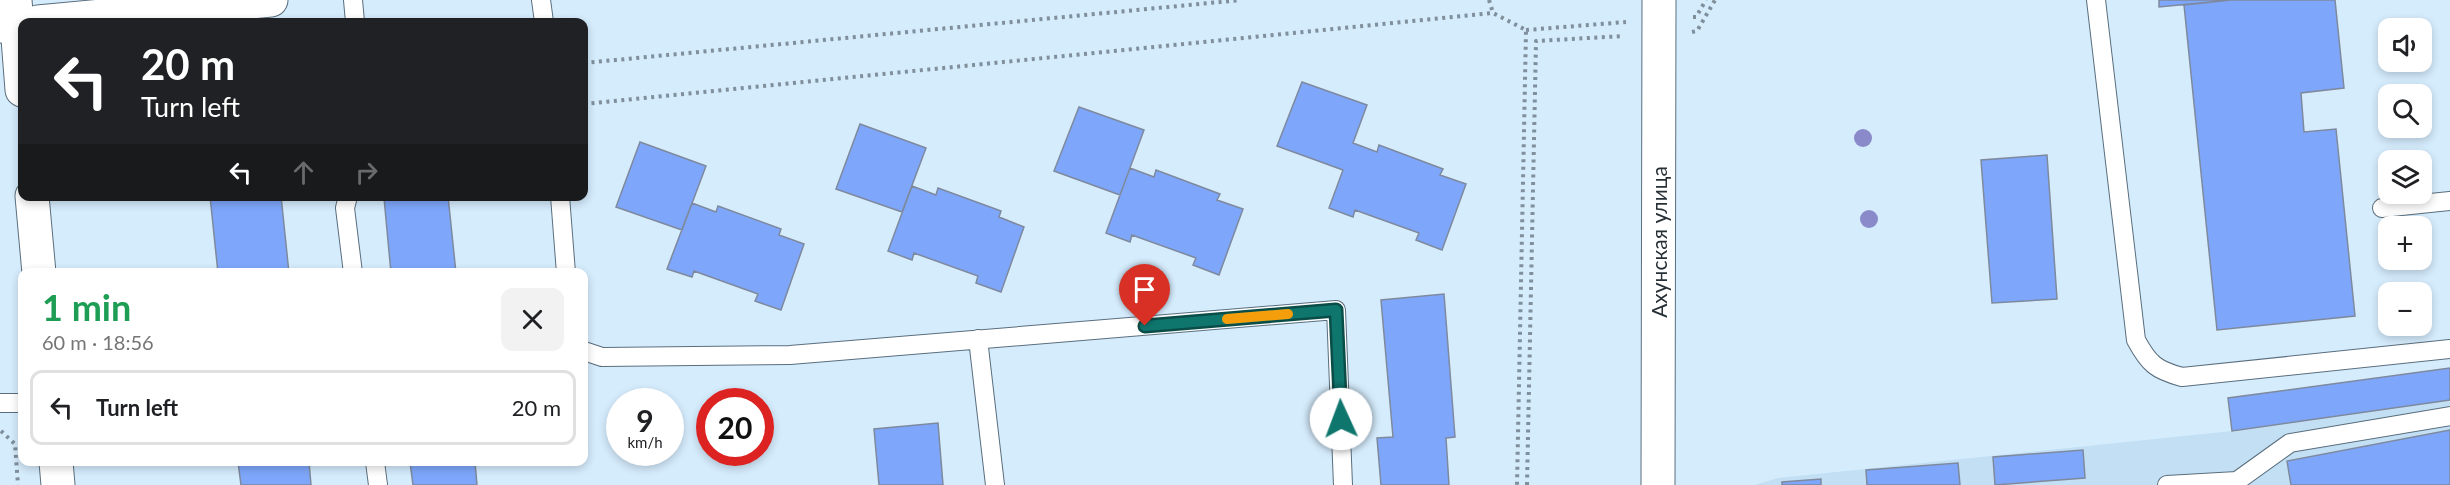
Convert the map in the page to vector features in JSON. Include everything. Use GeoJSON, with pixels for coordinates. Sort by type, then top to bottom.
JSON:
{"type":"FeatureCollection","features":[{"type":"Feature","properties":{"kind":"main road"},"geometry":{"type":"LineString","coordinates":[[31,18],[271,0]]}},
{"type":"Feature","properties":{"kind":"main road","name":"Ахунская улица"},"geometry":{"type":"LineString","coordinates":[[1658,18],[1658,485]]}},
{"type":"Feature","properties":{"kind":"main road"},"geometry":{"type":"LineString","coordinates":[[32,201],[39,268]]}},
{"type":"Feature","properties":{"kind":"main road"},"geometry":{"type":"LineString","coordinates":[[56,466],[58,485]]}},
{"type":"Feature","properties":{"kind":"lane"},"geometry":{"type":"LineString","coordinates":[[353,0],[355,18]]}},
{"type":"Feature","properties":{"kind":"lane"},"geometry":{"type":"LineString","coordinates":[[541,0],[543,18]]}},
{"type":"Feature","properties":{"kind":"lane"},"geometry":{"type":"LineString","coordinates":[[2096,0],[2136,340],[2146,359],[2162,372],[2182,377],[2450,350]]}},
{"type":"Feature","properties":{"kind":"lane"},"geometry":{"type":"LineString","coordinates":[[347,201],[345,208],[352,268]]}},
{"type":"Feature","properties":{"kind":"lane"},"geometry":{"type":"LineString","coordinates":[[560,201],[566,268]]}},
{"type":"Feature","properties":{"kind":"lane"},"geometry":{"type":"LineString","coordinates":[[2382,208],[2450,201]]}},
{"type":"Feature","properties":{"kind":"lane"},"geometry":{"type":"LineString","coordinates":[[588,352],[602,357],[790,355],[1336,310],[1343,485]]}},
{"type":"Feature","properties":{"kind":"lane"},"geometry":{"type":"LineString","coordinates":[[978,339],[995,485]]}},
{"type":"Feature","properties":{"kind":"lane"},"geometry":{"type":"LineString","coordinates":[[0,403],[18,403]]}},
{"type":"Feature","properties":{"kind":"lane"},"geometry":{"type":"LineString","coordinates":[[2167,485],[2238,483],[2290,443],[2450,416]]}},
{"type":"Feature","properties":{"kind":"lane"},"geometry":{"type":"LineString","coordinates":[[376,466],[378,485]]}},
{"type":"Feature","properties":{"kind":"path"},"geometry":{"type":"LineString","coordinates":[[588,63],[1241,0]]}},
{"type":"Feature","properties":{"kind":"path"},"geometry":{"type":"LineString","coordinates":[[1489,0],[1493,13]]}},
{"type":"Feature","properties":{"kind":"path"},"geometry":{"type":"LineString","coordinates":[[588,104],[1493,13],[1526,30],[1658,18],[1697,31],[1715,0]]}},
{"type":"Feature","properties":{"kind":"path"},"geometry":{"type":"LineString","coordinates":[[1527,485],[1536,41],[1658,18]]}},
{"type":"Feature","properties":{"kind":"path"},"geometry":{"type":"LineString","coordinates":[[1517,485],[1526,30]]}},
{"type":"Feature","properties":{"kind":"path"},"geometry":{"type":"LineString","coordinates":[[0,431],[15,444],[18,485]]}},
{"type":"Feature","properties":{"kind":"shaded area"},"geometry":{"type":"Polygon","coordinates":[[[2450,400],[2450,485],[1755,485],[1778,478],[2232,431],[2450,400]]]}},
{"type":"Feature","properties":{"kind":"building"},"geometry":{"type":"Polygon","coordinates":[[[2159,0],[2231,0],[2159,7],[2159,0]]]}},
{"type":"Feature","properties":{"kind":"building"},"geometry":{"type":"Polygon","coordinates":[[[2231,0],[2335,0],[2344,88],[2301,93],[2304,132],[2336,129],[2355,316],[2217,330],[2184,5],[2231,0]]]}},
{"type":"Feature","properties":{"kind":"building"},"geometry":{"type":"Polygon","coordinates":[[[1302,82],[1367,105],[1353,143],[1377,152],[1379,145],[1443,169],[1440,175],[1466,184],[1442,250],[1416,240],[1419,233],[1355,210],[1353,217],[1329,208],[1343,170],[1277,146],[1302,82]]]}},
{"type":"Feature","properties":{"kind":"building"},"geometry":{"type":"Polygon","coordinates":[[[1079,107],[1144,130],[1120,195],[1054,171],[1079,107]]]}},
{"type":"Feature","properties":{"kind":"building"},"geometry":{"type":"Polygon","coordinates":[[[860,124],[926,148],[902,212],[836,189],[860,124]]]}},
{"type":"Feature","properties":{"kind":"building"},"geometry":{"type":"Polygon","coordinates":[[[640,142],[706,166],[682,230],[616,207],[640,142]]]}},
{"type":"Feature","properties":{"kind":"building"},"geometry":{"type":"Polygon","coordinates":[[[2047,155],[2057,299],[1992,303],[1981,160],[2047,155]]]}},
{"type":"Feature","properties":{"kind":"building"},"geometry":{"type":"Polygon","coordinates":[[[1130,168],[1154,177],[1156,170],[1220,194],[1217,200],[1243,209],[1219,275],[1193,265],[1196,258],[1132,235],[1130,242],[1106,233],[1130,168]]]}},
{"type":"Feature","properties":{"kind":"building"},"geometry":{"type":"Polygon","coordinates":[[[912,186],[936,195],[938,188],[1001,211],[999,217],[1024,227],[1001,292],[976,283],[978,276],[914,253],[912,260],[888,251],[912,186]]]}},
{"type":"Feature","properties":{"kind":"building"},"geometry":{"type":"Polygon","coordinates":[[[211,201],[282,201],[288,268],[217,268],[211,201]]]}},
{"type":"Feature","properties":{"kind":"building"},"geometry":{"type":"Polygon","coordinates":[[[384,201],[449,201],[455,268],[391,268],[384,201]]]}},
{"type":"Feature","properties":{"kind":"building"},"geometry":{"type":"Polygon","coordinates":[[[692,203],[716,212],[718,206],[781,229],[779,235],[804,244],[781,310],[755,301],[758,294],[694,271],[692,277],[667,269],[692,203]]]}},
{"type":"Feature","properties":{"kind":"building"},"geometry":{"type":"Polygon","coordinates":[[[1444,294],[1455,437],[1446,438],[1449,485],[1381,485],[1377,438],[1393,437],[1381,300],[1444,294]]]}},
{"type":"Feature","properties":{"kind":"building"},"geometry":{"type":"Polygon","coordinates":[[[2450,368],[2450,400],[2232,431],[2228,398],[2450,368]]]}},
{"type":"Feature","properties":{"kind":"building"},"geometry":{"type":"Polygon","coordinates":[[[938,423],[943,485],[879,485],[874,429],[938,423]]]}},
{"type":"Feature","properties":{"kind":"building"},"geometry":{"type":"Polygon","coordinates":[[[2450,430],[2450,485],[2291,485],[2287,461],[2450,430]]]}},
{"type":"Feature","properties":{"kind":"building"},"geometry":{"type":"Polygon","coordinates":[[[2083,450],[2085,478],[1995,485],[1993,457],[2083,450]]]}},
{"type":"Feature","properties":{"kind":"building"},"geometry":{"type":"Polygon","coordinates":[[[1958,463],[1960,485],[1867,485],[1866,470],[1958,463]]]}},
{"type":"Feature","properties":{"kind":"building"},"geometry":{"type":"Polygon","coordinates":[[[239,466],[309,466],[311,485],[241,485],[239,466]]]}},
{"type":"Feature","properties":{"kind":"building"},"geometry":{"type":"Polygon","coordinates":[[[411,466],[475,466],[477,485],[413,485],[411,466]]]}},
{"type":"Feature","properties":{"kind":"building"},"geometry":{"type":"Polygon","coordinates":[[[1821,479],[1821,485],[1782,485],[1782,482],[1821,479]]]}},
{"type":"Feature","properties":{"kind":"slow traffic"},"geometry":{"type":"LineString","coordinates":[[1227,319],[1288,314]]}},
{"type":"Feature","properties":{"kind":"route"},"geometry":{"type":"LineString","coordinates":[[1145,326],[1336,310],[1341,419]]}}]}
